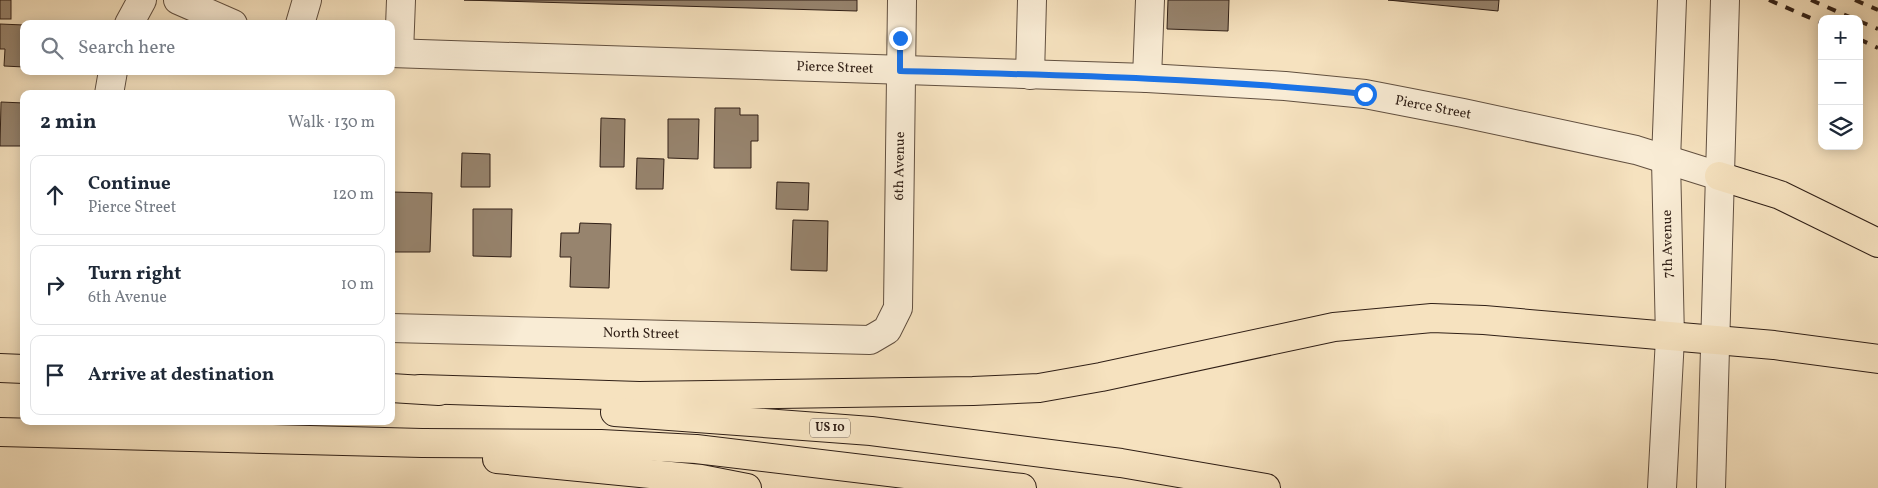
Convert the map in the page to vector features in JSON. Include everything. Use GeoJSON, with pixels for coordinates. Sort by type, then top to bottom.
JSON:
{"type":"FeatureCollection","features":[{"type":"Feature","properties":{"kind":"highway"},"geometry":{"type":"LineString","coordinates":[[1719,176],[1780,195],[1878,243]]}},
{"type":"Feature","properties":{"kind":"highway"},"geometry":{"type":"LineString","coordinates":[[420,389],[639,396],[973,392],[1039,388],[1101,377],[1334,327],[1432,318],[1484,320],[1670,338],[1714,340],[1878,359]]}},
{"type":"Feature","properties":{"kind":"highway"},"geometry":{"type":"LineString","coordinates":[[0,368],[20,369]]}},
{"type":"Feature","properties":{"kind":"highway","name":"US 10"},"geometry":{"type":"LineString","coordinates":[[395,388],[420,389],[633,414],[880,432],[1112,462],[1266,488]]}},
{"type":"Feature","properties":{"kind":"highway"},"geometry":{"type":"LineString","coordinates":[[0,432],[422,443],[601,444],[696,449],[1022,488]]}},
{"type":"Feature","properties":{"kind":"highway"},"geometry":{"type":"LineString","coordinates":[[422,443],[498,459],[701,479],[747,488]]}},
{"type":"Feature","properties":{"kind":"street"},"geometry":{"type":"LineString","coordinates":[[131,20],[142,0]]}},
{"type":"Feature","properties":{"kind":"street"},"geometry":{"type":"LineString","coordinates":[[178,0],[224,20]]}},
{"type":"Feature","properties":{"kind":"street"},"geometry":{"type":"LineString","coordinates":[[301,20],[307,0]]}},
{"type":"Feature","properties":{"kind":"street"},"geometry":{"type":"LineString","coordinates":[[395,53],[402,0]]}},
{"type":"Feature","properties":{"kind":"street","name":"6th Avenue"},"geometry":{"type":"LineString","coordinates":[[888,330],[898,308],[902,0]]}},
{"type":"Feature","properties":{"kind":"street"},"geometry":{"type":"LineString","coordinates":[[1030,75],[1032,0]]}},
{"type":"Feature","properties":{"kind":"street"},"geometry":{"type":"LineString","coordinates":[[1147,78],[1150,0]]}},
{"type":"Feature","properties":{"kind":"street","name":"7th Avenue"},"geometry":{"type":"LineString","coordinates":[[1662,488],[1670,338],[1666,160],[1672,0]]}},
{"type":"Feature","properties":{"kind":"street"},"geometry":{"type":"LineString","coordinates":[[1711,488],[1724,0]]}},
{"type":"Feature","properties":{"kind":"street","name":"Pierce Street"},"geometry":{"type":"LineString","coordinates":[[395,53],[1147,78],[1285,86],[1365,94],[1636,150],[1719,176]]}},
{"type":"Feature","properties":{"kind":"street"},"geometry":{"type":"LineString","coordinates":[[110,90],[112,75]]}},
{"type":"Feature","properties":{"kind":"street","name":"North Street"},"geometry":{"type":"LineString","coordinates":[[395,328],[870,340],[888,330]]}},
{"type":"Feature","properties":{"kind":"building"},"geometry":{"type":"Polygon","coordinates":[[[0,0],[11,0],[11,19],[0,19],[0,0]]]}},
{"type":"Feature","properties":{"kind":"building"},"geometry":{"type":"Polygon","coordinates":[[[464,0],[857,0],[857,11],[464,0]]]}},
{"type":"Feature","properties":{"kind":"building"},"geometry":{"type":"Polygon","coordinates":[[[1168,0],[1229,0],[1228,31],[1167,29],[1168,0]]]}},
{"type":"Feature","properties":{"kind":"building"},"geometry":{"type":"Polygon","coordinates":[[[1388,0],[1499,0],[1498,11],[1388,0]]]}},
{"type":"Feature","properties":{"kind":"building"},"geometry":{"type":"Polygon","coordinates":[[[0,24],[20,25],[20,67],[4,66],[5,49],[0,49],[0,24]]]}},
{"type":"Feature","properties":{"kind":"building"},"geometry":{"type":"Polygon","coordinates":[[[1,102],[20,103],[20,146],[0,146],[1,102]]]}},
{"type":"Feature","properties":{"kind":"building"},"geometry":{"type":"Polygon","coordinates":[[[715,108],[740,108],[740,115],[758,115],[758,141],[751,141],[751,168],[714,168],[715,108]]]}},
{"type":"Feature","properties":{"kind":"building"},"geometry":{"type":"Polygon","coordinates":[[[601,118],[625,119],[624,167],[600,167],[601,118]]]}},
{"type":"Feature","properties":{"kind":"building"},"geometry":{"type":"Polygon","coordinates":[[[668,119],[699,119],[698,159],[668,158],[668,119]]]}},
{"type":"Feature","properties":{"kind":"building"},"geometry":{"type":"Polygon","coordinates":[[[462,153],[490,154],[490,187],[461,187],[462,153]]]}},
{"type":"Feature","properties":{"kind":"building"},"geometry":{"type":"Polygon","coordinates":[[[637,158],[664,159],[663,189],[636,189],[637,158]]]}},
{"type":"Feature","properties":{"kind":"building"},"geometry":{"type":"Polygon","coordinates":[[[777,182],[809,183],[808,210],[776,209],[777,182]]]}},
{"type":"Feature","properties":{"kind":"building"},"geometry":{"type":"Polygon","coordinates":[[[395,192],[432,193],[430,252],[395,252],[395,192]]]}},
{"type":"Feature","properties":{"kind":"building"},"geometry":{"type":"Polygon","coordinates":[[[473,209],[512,209],[511,257],[473,256],[473,209]]]}},
{"type":"Feature","properties":{"kind":"building"},"geometry":{"type":"Polygon","coordinates":[[[793,220],[828,221],[827,271],[791,270],[793,220]]]}},
{"type":"Feature","properties":{"kind":"building"},"geometry":{"type":"Polygon","coordinates":[[[580,223],[611,224],[609,288],[570,287],[571,257],[560,257],[561,233],[579,233],[580,223]]]}},
{"type":"Feature","properties":{"kind":"railway"},"geometry":{"type":"LineString","coordinates":[[1769,0],[1818,21]]}},
{"type":"Feature","properties":{"kind":"railway"},"geometry":{"type":"LineString","coordinates":[[1811,0],[1845,15]]}},
{"type":"Feature","properties":{"kind":"railway"},"geometry":{"type":"LineString","coordinates":[[1855,0],[1878,10]]}},
{"type":"Feature","properties":{"kind":"railway"},"geometry":{"type":"LineString","coordinates":[[1863,23],[1878,29]]}},
{"type":"Feature","properties":{"kind":"railway"},"geometry":{"type":"LineString","coordinates":[[1863,41],[1878,48]]}},
{"type":"Feature","properties":{"kind":"route"},"geometry":{"type":"LineString","coordinates":[[900,38],[900,71],[1166,79],[1285,86],[1365,94]]}}]}
